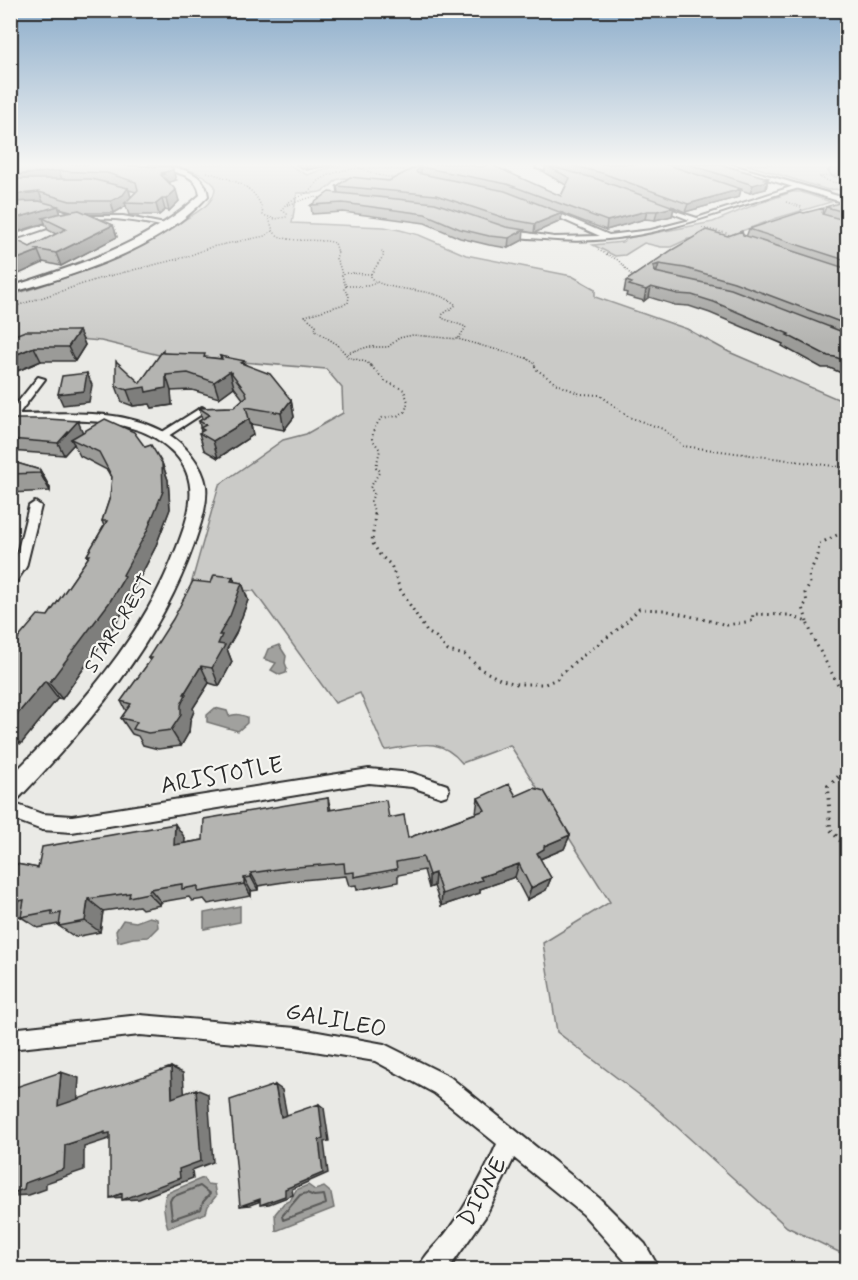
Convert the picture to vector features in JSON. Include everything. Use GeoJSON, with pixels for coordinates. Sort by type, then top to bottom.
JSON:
{"type":"FeatureCollection","features":[{"type":"Feature","properties":{"kind":"street"},"geometry":{"type":"LineString","coordinates":[[10,238],[58,224]]}},
{"type":"Feature","properties":{"kind":"street"},"geometry":{"type":"LineString","coordinates":[[159,224],[167,225]]}},
{"type":"Feature","properties":{"kind":"street"},"geometry":{"type":"LineString","coordinates":[[577,224],[607,237]]}},
{"type":"Feature","properties":{"kind":"street"},"geometry":{"type":"LineString","coordinates":[[496,228],[523,236],[550,240],[582,240],[678,224]]}},
{"type":"Feature","properties":{"kind":"street"},"geometry":{"type":"LineString","coordinates":[[10,290],[133,246],[167,225]]}},
{"type":"Feature","properties":{"kind":"street"},"geometry":{"type":"LineString","coordinates":[[21,236],[31,239]]}},
{"type":"Feature","properties":{"kind":"street"},"geometry":{"type":"LineString","coordinates":[[11,418],[41,379]]}},
{"type":"Feature","properties":{"kind":"street"},"geometry":{"type":"LineString","coordinates":[[161,435],[202,410]]}},
{"type":"Feature","properties":{"kind":"street","name":"STARCREST"},"geometry":{"type":"LineString","coordinates":[[10,792],[70,732],[124,663],[161,605],[184,554],[199,502],[196,474],[183,455],[161,435],[124,422],[91,418],[11,418]]}},
{"type":"Feature","properties":{"kind":"street"},"geometry":{"type":"LineString","coordinates":[[10,582],[20,567],[35,506]]}},
{"type":"Feature","properties":{"kind":"street","name":"ARISTOTLE"},"geometry":{"type":"LineString","coordinates":[[10,810],[42,822],[72,824],[369,776],[412,780],[441,790]]}},
{"type":"Feature","properties":{"kind":"street","name":"GALILEO"},"geometry":{"type":"LineString","coordinates":[[10,1039],[140,1025],[296,1038],[377,1051],[442,1084],[591,1206],[636,1253],[648,1269]]}},
{"type":"Feature","properties":{"kind":"street","name":"DIONE"},"geometry":{"type":"LineString","coordinates":[[430,1269],[447,1252],[489,1190],[510,1140]]}},
{"type":"Feature","properties":{"kind":"path"},"geometry":{"type":"LineString","coordinates":[[272,224],[273,231]]}},
{"type":"Feature","properties":{"kind":"path"},"geometry":{"type":"LineString","coordinates":[[696,224],[700,228],[726,233],[732,237]]}},
{"type":"Feature","properties":{"kind":"path"},"geometry":{"type":"LineString","coordinates":[[273,231],[288,241],[334,241],[338,252],[336,259],[346,286],[344,289],[349,296],[348,303],[305,316],[316,326],[315,330],[326,334],[347,353],[348,357],[366,362],[384,377],[385,381],[404,390],[408,402],[405,412],[397,416],[381,418],[374,429],[372,439],[380,450],[376,467],[380,471],[370,488],[374,493],[371,501],[375,513],[372,542],[380,555],[391,565],[400,589],[427,632],[436,637],[448,651],[465,655],[482,670],[502,680],[517,684],[545,684],[557,679],[560,673],[569,669],[572,664],[622,626],[639,609],[664,610],[727,625],[752,621],[753,614],[788,615],[807,622]]}},
{"type":"Feature","properties":{"kind":"path"},"geometry":{"type":"LineString","coordinates":[[10,308],[101,278],[179,259],[211,247],[265,236],[273,231]]}},
{"type":"Feature","properties":{"kind":"path"},"geometry":{"type":"LineString","coordinates":[[376,283],[371,278],[371,274],[384,255],[381,249]]}},
{"type":"Feature","properties":{"kind":"path"},"geometry":{"type":"LineString","coordinates":[[594,249],[609,254],[628,268],[631,275],[637,277]]}},
{"type":"Feature","properties":{"kind":"path"},"geometry":{"type":"LineString","coordinates":[[343,273],[371,274]]}},
{"type":"Feature","properties":{"kind":"path"},"geometry":{"type":"LineString","coordinates":[[346,286],[367,286],[376,283],[427,292],[455,302],[442,318],[466,327],[458,339]]}},
{"type":"Feature","properties":{"kind":"path"},"geometry":{"type":"LineString","coordinates":[[347,353],[368,347],[388,347],[399,338],[413,335],[458,339],[526,358],[534,363],[536,369],[557,384],[580,394],[600,395],[629,417],[663,429],[683,446],[848,468]]}},
{"type":"Feature","properties":{"kind":"path"},"geometry":{"type":"LineString","coordinates":[[848,537],[839,534],[819,544],[818,555],[809,574],[810,584],[805,593],[807,602],[802,607],[814,640],[848,703]]}},
{"type":"Feature","properties":{"kind":"path"},"geometry":{"type":"LineString","coordinates":[[848,768],[828,786],[830,829],[848,849]]}},
{"type":"Feature","properties":{"kind":"shaded area"},"geometry":{"type":"Polygon","coordinates":[[[179,224],[309,224],[384,227],[400,230],[419,235],[466,255],[572,276],[595,289],[595,297],[687,329],[729,352],[847,403],[847,1256],[787,1227],[654,1106],[557,1032],[543,943],[610,902],[510,745],[462,763],[445,749],[427,744],[385,750],[360,693],[335,703],[254,591],[190,588],[219,485],[283,440],[306,434],[343,413],[342,388],[326,369],[159,355],[101,341],[78,339],[11,343],[10,296],[124,255],[179,224]]]}},
{"type":"Feature","properties":{"kind":"shaded area"},"geometry":{"type":"Polygon","coordinates":[[[704,224],[761,224],[728,236],[688,239],[671,247],[644,243],[625,255],[615,256],[593,245],[622,242],[628,238],[704,224]]]}},
{"type":"Feature","properties":{"kind":"water"},"geometry":{"type":"Polygon","coordinates":[[[279,645],[286,656],[287,668],[286,673],[280,675],[271,670],[276,663],[264,659],[268,649],[279,645]]]}},
{"type":"Feature","properties":{"kind":"water"},"geometry":{"type":"Polygon","coordinates":[[[215,708],[227,711],[229,716],[247,717],[247,723],[238,731],[207,722],[207,715],[215,708]]]}},
{"type":"Feature","properties":{"kind":"water"},"geometry":{"type":"Polygon","coordinates":[[[240,906],[240,922],[204,929],[204,913],[240,906]]]}},
{"type":"Feature","properties":{"kind":"water"},"geometry":{"type":"Polygon","coordinates":[[[149,917],[157,919],[158,927],[148,937],[118,942],[116,931],[123,920],[136,922],[149,917]]]}},
{"type":"Feature","properties":{"kind":"water"},"geometry":{"type":"Polygon","coordinates":[[[203,1178],[207,1184],[214,1185],[216,1196],[208,1206],[206,1213],[168,1228],[164,1210],[167,1193],[203,1178]]]}},
{"type":"Feature","properties":{"kind":"water"},"geometry":{"type":"Polygon","coordinates":[[[308,1185],[315,1190],[324,1187],[331,1193],[334,1208],[276,1231],[275,1214],[284,1203],[290,1201],[296,1190],[308,1185]]]}},
{"type":"Feature","properties":{"kind":"building"},"geometry":{"type":"Polygon","coordinates":[[[55,224],[113,225],[56,253],[35,249],[38,251],[10,262],[10,237],[30,247],[66,229],[55,224]]]}},
{"type":"Feature","properties":{"kind":"building"},"geometry":{"type":"Polygon","coordinates":[[[448,224],[496,224],[524,230],[509,238],[460,229],[448,224]]]}},
{"type":"Feature","properties":{"kind":"building"},"geometry":{"type":"Polygon","coordinates":[[[765,224],[848,224],[848,261],[749,229],[765,224]]]}},
{"type":"Feature","properties":{"kind":"building"},"geometry":{"type":"Polygon","coordinates":[[[706,230],[728,236],[742,231],[743,235],[848,269],[848,325],[734,282],[685,268],[659,264],[653,266],[655,272],[731,289],[848,334],[848,362],[828,356],[787,335],[789,334],[714,302],[651,287],[646,290],[629,285],[632,283],[626,281],[706,230]]]}},
{"type":"Feature","properties":{"kind":"building"},"geometry":{"type":"Polygon","coordinates":[[[25,331],[79,331],[68,347],[34,347],[10,357],[10,337],[25,331]]]}},
{"type":"Feature","properties":{"kind":"building"},"geometry":{"type":"Polygon","coordinates":[[[163,350],[163,353],[205,354],[204,357],[222,359],[220,356],[245,361],[241,363],[270,374],[291,400],[281,413],[246,407],[249,419],[213,441],[199,433],[204,430],[200,428],[206,425],[199,421],[210,415],[199,408],[234,407],[247,396],[230,371],[214,382],[188,373],[166,375],[166,388],[146,392],[145,387],[127,390],[116,386],[116,361],[140,383],[163,350]]]}},
{"type":"Feature","properties":{"kind":"building"},"geometry":{"type":"Polygon","coordinates":[[[87,373],[84,391],[58,394],[62,376],[87,373]]]}},
{"type":"Feature","properties":{"kind":"building"},"geometry":{"type":"Polygon","coordinates":[[[10,419],[78,421],[58,443],[10,439],[10,419]]]}},
{"type":"Feature","properties":{"kind":"building"},"geometry":{"type":"Polygon","coordinates":[[[105,419],[134,432],[145,447],[151,445],[162,463],[163,491],[147,531],[109,603],[49,683],[45,681],[10,723],[10,653],[17,645],[16,641],[38,615],[48,616],[90,555],[87,555],[107,521],[102,521],[110,497],[112,477],[99,452],[71,439],[105,419]]]}},
{"type":"Feature","properties":{"kind":"building"},"geometry":{"type":"Polygon","coordinates":[[[10,461],[40,470],[40,473],[10,474],[10,461]]]}},
{"type":"Feature","properties":{"kind":"building"},"geometry":{"type":"Polygon","coordinates":[[[214,575],[233,577],[231,581],[242,583],[230,616],[219,635],[222,635],[218,644],[225,645],[212,668],[201,666],[184,694],[186,694],[181,705],[181,715],[171,730],[148,733],[133,729],[137,722],[121,718],[131,704],[121,701],[152,658],[148,658],[173,619],[193,581],[211,583],[214,575]]]}},
{"type":"Feature","properties":{"kind":"building"},"geometry":{"type":"Polygon","coordinates":[[[509,784],[516,796],[534,788],[544,791],[570,835],[544,846],[544,849],[537,853],[551,878],[531,888],[519,864],[480,877],[482,880],[442,894],[435,873],[429,875],[423,857],[396,862],[397,869],[354,877],[354,872],[345,873],[344,863],[251,873],[251,877],[244,878],[244,884],[198,892],[198,886],[182,889],[182,884],[150,889],[148,893],[129,897],[130,893],[88,899],[85,921],[59,926],[61,913],[52,915],[52,911],[21,917],[24,900],[10,903],[10,863],[38,868],[42,847],[175,824],[174,845],[203,840],[204,819],[328,798],[329,810],[386,800],[389,818],[404,815],[408,838],[485,810],[478,798],[509,784]]]}},
{"type":"Feature","properties":{"kind":"building"},"geometry":{"type":"Polygon","coordinates":[[[171,1067],[172,1098],[196,1089],[201,1161],[179,1169],[180,1178],[122,1200],[122,1193],[110,1198],[110,1133],[105,1134],[105,1132],[65,1145],[64,1169],[25,1183],[24,1189],[10,1194],[10,1089],[61,1072],[58,1106],[171,1067]]]}},
{"type":"Feature","properties":{"kind":"building"},"geometry":{"type":"Polygon","coordinates":[[[275,1085],[281,1117],[319,1104],[323,1138],[319,1140],[323,1173],[285,1189],[285,1196],[260,1205],[260,1199],[240,1206],[230,1100],[275,1085]]]}}]}
